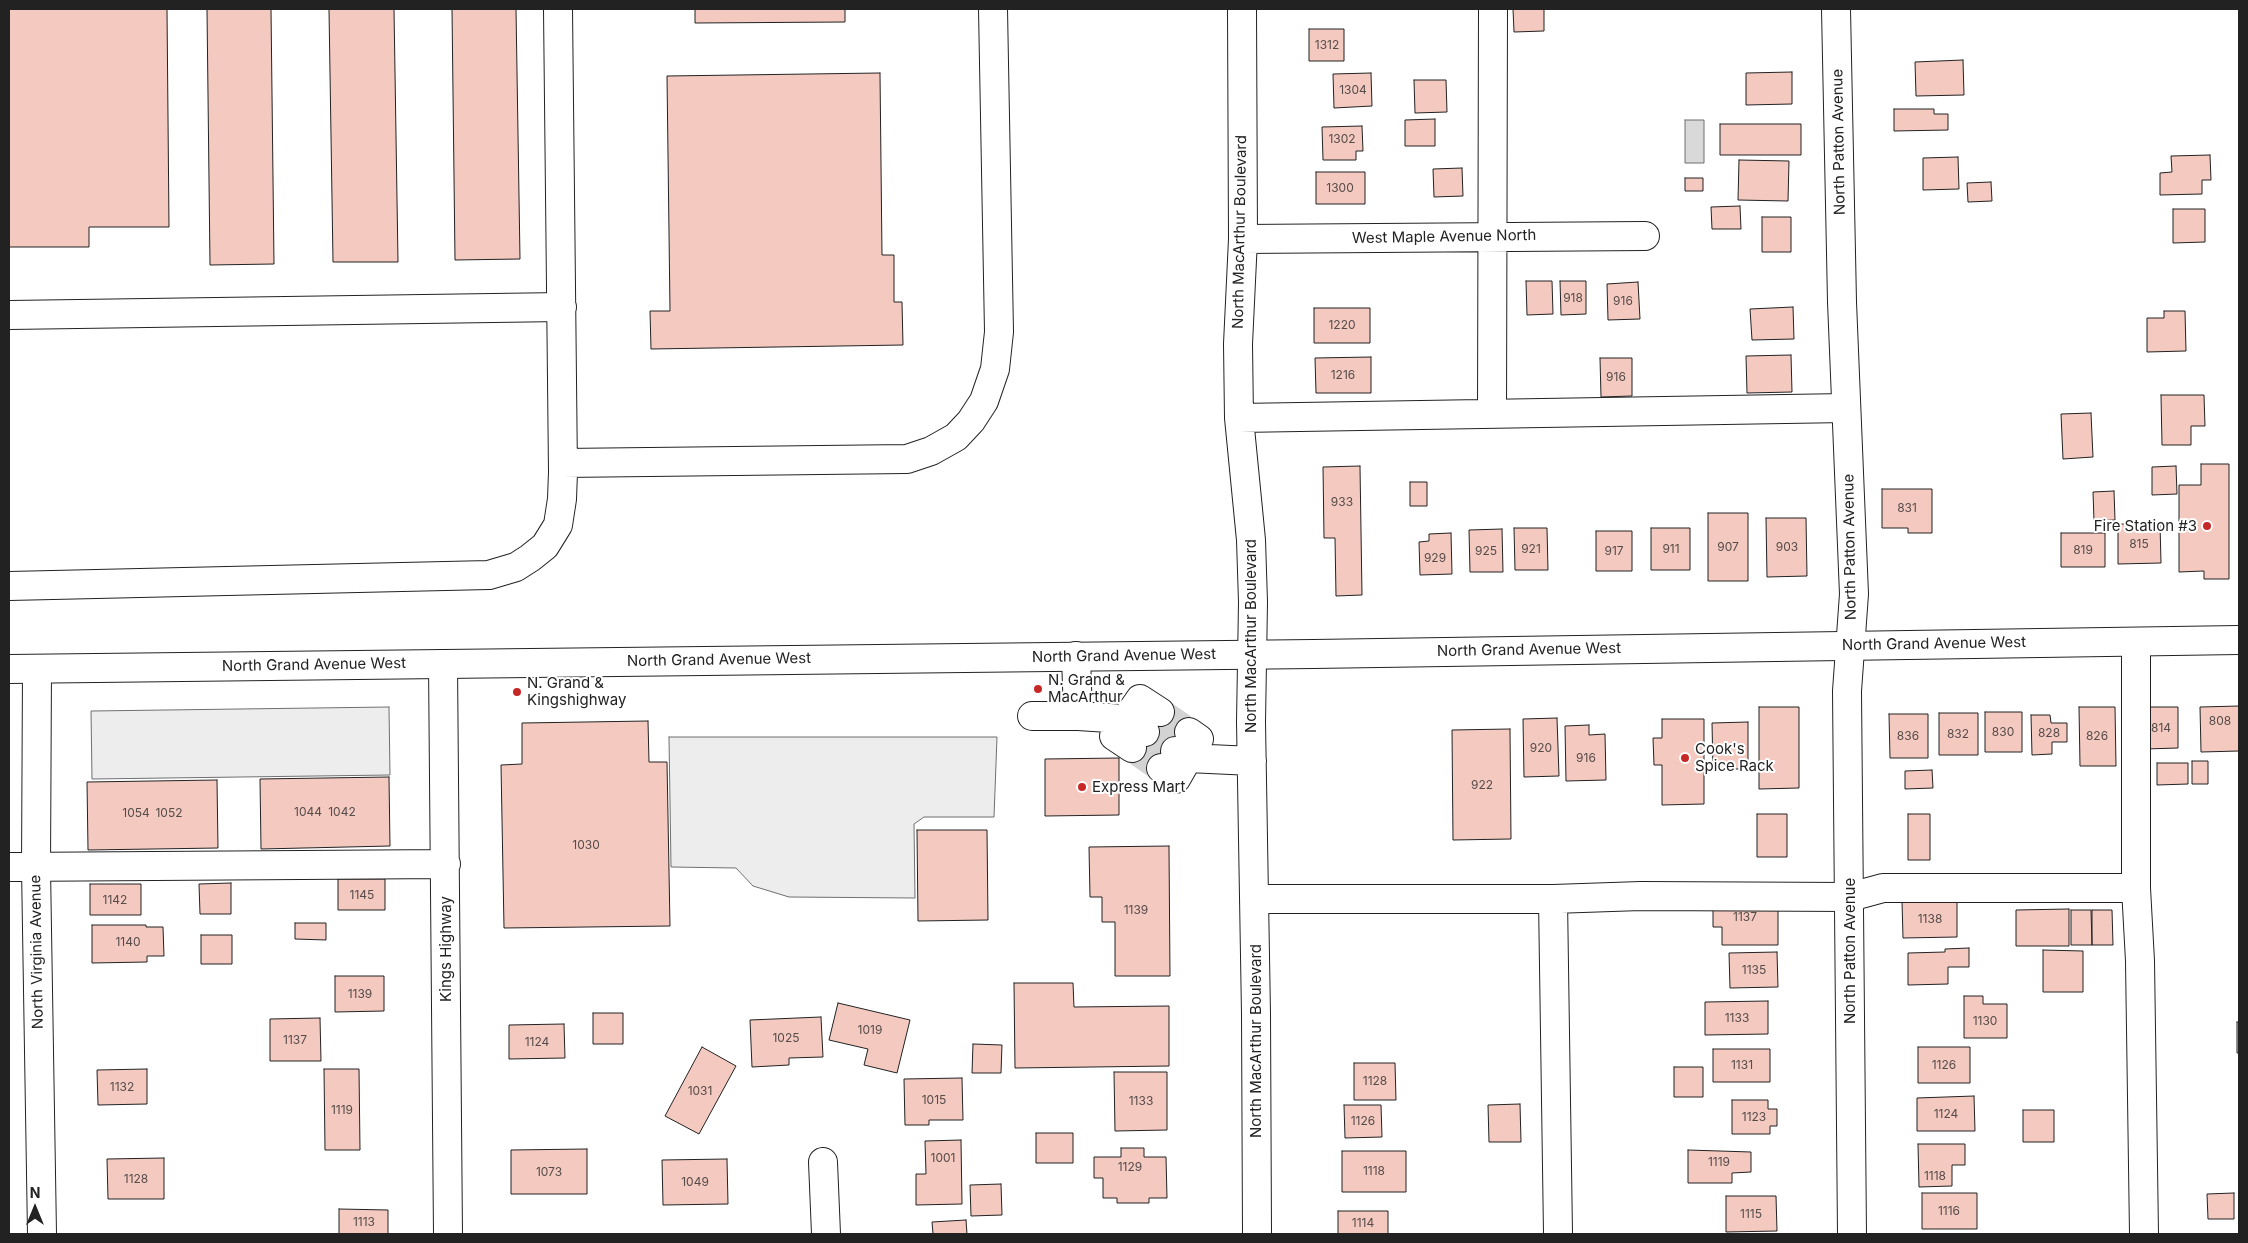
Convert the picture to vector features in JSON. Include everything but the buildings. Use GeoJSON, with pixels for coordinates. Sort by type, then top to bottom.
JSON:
{"type":"FeatureCollection","features":[{"type":"Feature","properties":{"kind":"street"},"geometry":{"type":"LineString","coordinates":[[9,586],[489,575],[516,567],[545,546],[558,526],[562,500],[563,462],[558,9]]}},
{"type":"Feature","properties":{"kind":"street"},"geometry":{"type":"LineString","coordinates":[[563,462],[908,459],[931,451],[956,437],[984,400],[995,369],[999,332],[993,9]]}},
{"type":"Feature","properties":{"kind":"street","name":"North MacArthur Boulevard"},"geometry":{"type":"LineString","coordinates":[[1242,9],[1242,239],[1238,344],[1240,418],[1251,540],[1253,602],[1252,761],[1257,1234]]}},
{"type":"Feature","properties":{"kind":"street"},"geometry":{"type":"LineString","coordinates":[[1492,413],[1493,9]]}},
{"type":"Feature","properties":{"kind":"street","name":"North Patton Avenue"},"geometry":{"type":"LineString","coordinates":[[1836,9],[1846,408],[1854,594],[1847,691],[1852,1234]]}},
{"type":"Feature","properties":{"kind":"street","name":"West Maple Avenue North"},"geometry":{"type":"LineString","coordinates":[[1242,239],[1645,236]]}},
{"type":"Feature","properties":{"kind":"street"},"geometry":{"type":"LineString","coordinates":[[9,314],[562,307]]}},
{"type":"Feature","properties":{"kind":"street"},"geometry":{"type":"LineString","coordinates":[[1240,418],[1846,408]]}},
{"type":"Feature","properties":{"kind":"street","name":"North Grand Avenue West"},"geometry":{"type":"LineString","coordinates":[[9,669],[1252,655],[2239,640]]}},
{"type":"Feature","properties":{"kind":"street"},"geometry":{"type":"LineString","coordinates":[[2136,642],[2136,888],[2140,971],[2144,1234]]}},
{"type":"Feature","properties":{"kind":"street"},"geometry":{"type":"LineString","coordinates":[[1076,656],[1078,716]]}},
{"type":"Feature","properties":{"kind":"street","name":"Kings Highway"},"geometry":{"type":"LineString","coordinates":[[443,664],[448,1234]]}},
{"type":"Feature","properties":{"kind":"street","name":"North Virginia Avenue"},"geometry":{"type":"LineString","coordinates":[[37,669],[36,868],[42,1234]]}},
{"type":"Feature","properties":{"kind":"street"},"geometry":{"type":"LineString","coordinates":[[1032,716],[1078,716],[1140,728]]}},
{"type":"Feature","properties":{"kind":"street"},"geometry":{"type":"LineString","coordinates":[[1178,752],[1252,761]]}},
{"type":"Feature","properties":{"kind":"street"},"geometry":{"type":"LineString","coordinates":[[9,867],[446,864]]}},
{"type":"Feature","properties":{"kind":"street"},"geometry":{"type":"LineString","coordinates":[[1254,899],[1554,899],[1641,896],[1850,898],[1883,888],[2136,888]]}},
{"type":"Feature","properties":{"kind":"street"},"geometry":{"type":"LineString","coordinates":[[1554,899],[1558,1234]]}},
{"type":"Feature","properties":{"kind":"street"},"geometry":{"type":"LineString","coordinates":[[823,1162],[826,1234]]}},
{"type":"Feature","properties":{"kind":"shaded area"},"geometry":{"type":"Polygon","coordinates":[[[1685,120],[1704,120],[1704,163],[1685,163],[1685,120]]]}},
{"type":"Feature","properties":{"kind":"shaded area"},"geometry":{"type":"Polygon","coordinates":[[[389,707],[390,775],[92,779],[91,711],[389,707]]]}},
{"type":"Feature","properties":{"kind":"shaded area"},"geometry":{"type":"Polygon","coordinates":[[[669,737],[997,737],[994,817],[924,817],[914,824],[915,898],[789,897],[753,886],[736,868],[671,867],[669,737]]]}},
{"type":"Feature","properties":{"kind":"tunnel"},"geometry":{"type":"LineString","coordinates":[[1160,712],[1189,732]]}},
{"type":"Feature","properties":{"kind":"tunnel"},"geometry":{"type":"LineString","coordinates":[[1145,732],[1175,751]]}},
{"type":"Feature","properties":{"kind":"tunnel"},"geometry":{"type":"LineString","coordinates":[[1132,748],[1161,768]]}},
{"type":"Feature","properties":{"kind":"place","name":"Fire Station #3"},"geometry":{"type":"Point","coordinates":[2207,526]}},
{"type":"Feature","properties":{"kind":"place","name":"N. Grand & MacArthur"},"geometry":{"type":"Point","coordinates":[1038,689]}},
{"type":"Feature","properties":{"kind":"place","name":"N. Grand & Kingshighway"},"geometry":{"type":"Point","coordinates":[517,692]}},
{"type":"Feature","properties":{"kind":"place","name":"Cook's Spice Rack"},"geometry":{"type":"Point","coordinates":[1685,758]}},
{"type":"Feature","properties":{"kind":"place","name":"Express Mart"},"geometry":{"type":"Point","coordinates":[1082,787]}}]}
